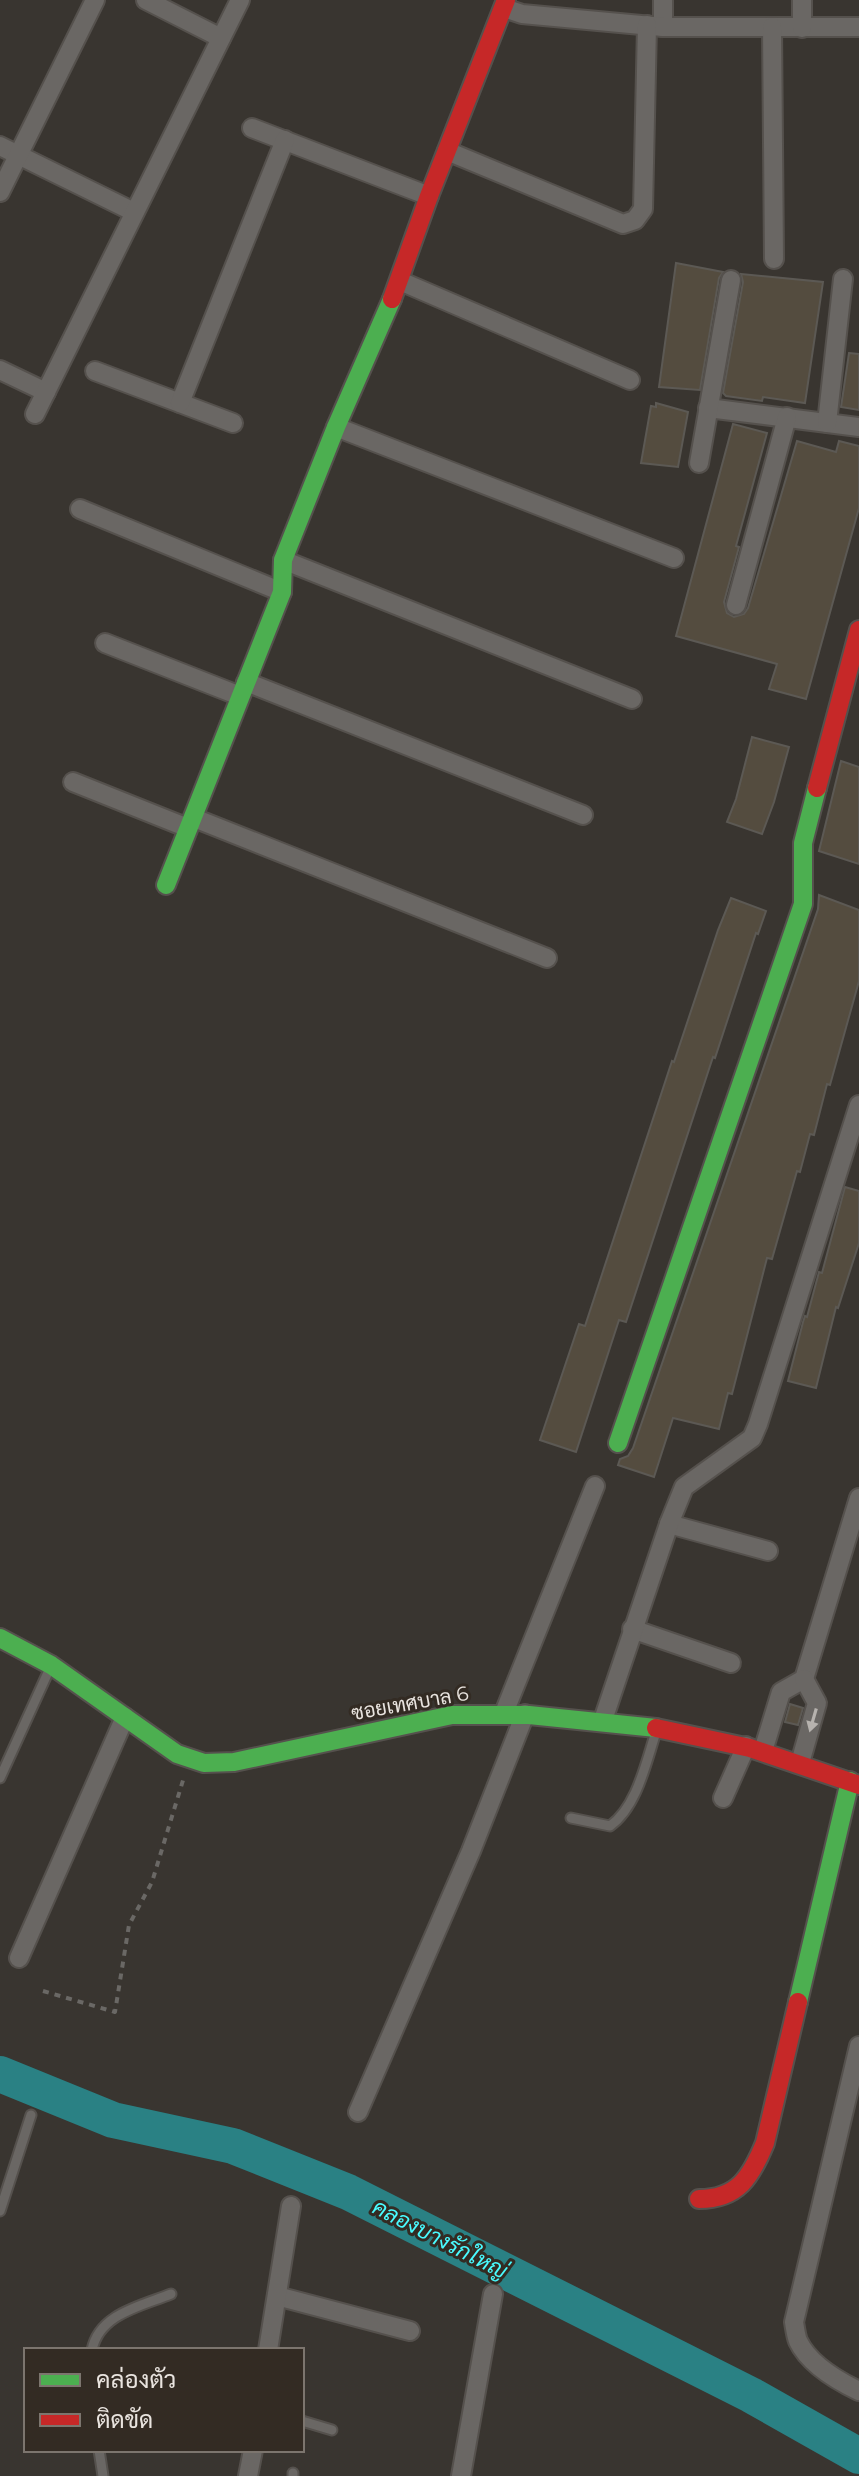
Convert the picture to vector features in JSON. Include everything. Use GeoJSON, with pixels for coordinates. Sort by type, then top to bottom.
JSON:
{"type":"FeatureCollection","features":[{"type":"Feature","properties":{"kind":"street"},"geometry":{"type":"LineString","coordinates":[[0,192],[95,0]]}},
{"type":"Feature","properties":{"kind":"street"},"geometry":{"type":"LineString","coordinates":[[146,0],[221,38]]}},
{"type":"Feature","properties":{"kind":"street"},"geometry":{"type":"LineString","coordinates":[[35,414],[240,0]]}},
{"type":"Feature","properties":{"kind":"street"},"geometry":{"type":"LineString","coordinates":[[447,151],[623,224],[635,220],[643,209],[655,26],[663,0]]}},
{"type":"Feature","properties":{"kind":"street"},"geometry":{"type":"LineString","coordinates":[[802,0],[802,28]]}},
{"type":"Feature","properties":{"kind":"street"},"geometry":{"type":"LineString","coordinates":[[166,885],[282,592],[283,560],[336,427],[400,281],[429,196],[505,4],[522,14],[655,26],[859,27]]}},
{"type":"Feature","properties":{"kind":"street"},"geometry":{"type":"LineString","coordinates":[[772,27],[774,259]]}},
{"type":"Feature","properties":{"kind":"street"},"geometry":{"type":"LineString","coordinates":[[252,128],[429,196]]}},
{"type":"Feature","properties":{"kind":"street"},"geometry":{"type":"LineString","coordinates":[[180,403],[285,140]]}},
{"type":"Feature","properties":{"kind":"street"},"geometry":{"type":"LineString","coordinates":[[0,146],[134,212]]}},
{"type":"Feature","properties":{"kind":"street"},"geometry":{"type":"LineString","coordinates":[[827,423],[843,279]]}},
{"type":"Feature","properties":{"kind":"street"},"geometry":{"type":"LineString","coordinates":[[699,463],[731,280]]}},
{"type":"Feature","properties":{"kind":"street"},"geometry":{"type":"LineString","coordinates":[[400,281],[630,380]]}},
{"type":"Feature","properties":{"kind":"street"},"geometry":{"type":"LineString","coordinates":[[0,370],[46,392]]}},
{"type":"Feature","properties":{"kind":"street"},"geometry":{"type":"LineString","coordinates":[[95,371],[233,423]]}},
{"type":"Feature","properties":{"kind":"street"},"geometry":{"type":"LineString","coordinates":[[708,408],[859,427]]}},
{"type":"Feature","properties":{"kind":"street"},"geometry":{"type":"LineString","coordinates":[[736,605],[787,417]]}},
{"type":"Feature","properties":{"kind":"street"},"geometry":{"type":"LineString","coordinates":[[336,427],[674,558]]}},
{"type":"Feature","properties":{"kind":"street"},"geometry":{"type":"LineString","coordinates":[[80,509],[282,592]]}},
{"type":"Feature","properties":{"kind":"street"},"geometry":{"type":"LineString","coordinates":[[283,560],[632,699]]}},
{"type":"Feature","properties":{"kind":"street"},"geometry":{"type":"LineString","coordinates":[[618,1443],[803,904],[803,843],[859,630]]}},
{"type":"Feature","properties":{"kind":"street"},"geometry":{"type":"LineString","coordinates":[[105,643],[243,689],[583,815]]}},
{"type":"Feature","properties":{"kind":"street"},"geometry":{"type":"LineString","coordinates":[[73,782],[191,823],[547,958]]}},
{"type":"Feature","properties":{"kind":"street"},"geometry":{"type":"LineString","coordinates":[[603,1720],[632,1629],[684,1487],[752,1438],[758,1424],[859,1105]]}},
{"type":"Feature","properties":{"kind":"street"},"geometry":{"type":"LineString","coordinates":[[504,1713],[595,1486]]}},
{"type":"Feature","properties":{"kind":"street"},"geometry":{"type":"LineString","coordinates":[[723,1798],[754,1749],[781,1692],[804,1679],[859,1498]]}},
{"type":"Feature","properties":{"kind":"street"},"geometry":{"type":"LineString","coordinates":[[669,1524],[768,1551]]}},
{"type":"Feature","properties":{"kind":"street"},"geometry":{"type":"LineString","coordinates":[[632,1629],[731,1663]]}},
{"type":"Feature","properties":{"kind":"street","name":"ซอยเทศบาล 6"},"geometry":{"type":"LineString","coordinates":[[0,1638],[51,1665],[190,1760],[234,1762],[437,1717],[471,1712],[504,1713],[603,1720],[658,1728],[754,1749],[855,1783]]}},
{"type":"Feature","properties":{"kind":"street"},"geometry":{"type":"LineString","coordinates":[[800,1763],[817,1703],[804,1679]]}},
{"type":"Feature","properties":{"kind":"street"},"geometry":{"type":"LineString","coordinates":[[358,2112],[471,1851],[525,1714]]}},
{"type":"Feature","properties":{"kind":"street"},"geometry":{"type":"LineString","coordinates":[[19,1958],[125,1717]]}},
{"type":"Feature","properties":{"kind":"street"},"geometry":{"type":"LineString","coordinates":[[699,2199],[723,2198],[738,2186],[756,2166],[765,2143],[855,1783]]}},
{"type":"Feature","properties":{"kind":"street"},"geometry":{"type":"LineString","coordinates":[[859,2046],[794,2322],[798,2342],[812,2359],[837,2381],[859,2391]]}},
{"type":"Feature","properties":{"kind":"street"},"geometry":{"type":"LineString","coordinates":[[268,2348],[291,2206]]}},
{"type":"Feature","properties":{"kind":"street"},"geometry":{"type":"LineString","coordinates":[[461,2476],[493,2294]]}},
{"type":"Feature","properties":{"kind":"street"},"geometry":{"type":"LineString","coordinates":[[277,2296],[410,2331]]}},
{"type":"Feature","properties":{"kind":"street"},"geometry":{"type":"LineString","coordinates":[[248,2476],[253,2452]]}},
{"type":"Feature","properties":{"kind":"lane"},"geometry":{"type":"LineString","coordinates":[[0,1778],[51,1665]]}},
{"type":"Feature","properties":{"kind":"lane"},"geometry":{"type":"LineString","coordinates":[[571,1818],[610,1826],[620,1819],[632,1797],[658,1728]]}},
{"type":"Feature","properties":{"kind":"lane"},"geometry":{"type":"LineString","coordinates":[[0,2211],[31,2115]]}},
{"type":"Feature","properties":{"kind":"lane"},"geometry":{"type":"LineString","coordinates":[[92,2348],[94,2337],[111,2318],[171,2294]]}},
{"type":"Feature","properties":{"kind":"lane"},"geometry":{"type":"LineString","coordinates":[[304,2422],[332,2430]]}},
{"type":"Feature","properties":{"kind":"lane"},"geometry":{"type":"LineString","coordinates":[[99,2452],[103,2476]]}},
{"type":"Feature","properties":{"kind":"path"},"geometry":{"type":"LineString","coordinates":[[43,1991],[115,2012],[129,1925],[152,1882],[190,1760]]}},
{"type":"Feature","properties":{"kind":"building"},"geometry":{"type":"Polygon","coordinates":[[[676,263],[723,272],[719,278],[700,390],[659,387],[676,263]]]}},
{"type":"Feature","properties":{"kind":"building"},"geometry":{"type":"Polygon","coordinates":[[[741,274],[823,282],[805,403],[763,397],[762,401],[723,393],[743,282],[741,274]]]}},
{"type":"Feature","properties":{"kind":"building"},"geometry":{"type":"Polygon","coordinates":[[[849,353],[859,354],[859,410],[841,407],[849,353]]]}},
{"type":"Feature","properties":{"kind":"building"},"geometry":{"type":"Polygon","coordinates":[[[656,403],[688,412],[678,467],[641,463],[651,406],[656,407],[656,403]]]}},
{"type":"Feature","properties":{"kind":"building"},"geometry":{"type":"Polygon","coordinates":[[[733,424],[767,433],[724,602],[727,613],[734,617],[744,614],[748,608],[797,441],[836,452],[839,441],[859,446],[859,508],[806,699],[769,689],[777,664],[676,636],[733,424]]]}},
{"type":"Feature","properties":{"kind":"building"},"geometry":{"type":"Polygon","coordinates":[[[752,737],[789,747],[762,834],[727,822],[752,737]]]}},
{"type":"Feature","properties":{"kind":"building"},"geometry":{"type":"Polygon","coordinates":[[[841,761],[859,767],[859,864],[819,851],[841,761]]]}},
{"type":"Feature","properties":{"kind":"building"},"geometry":{"type":"Polygon","coordinates":[[[819,895],[859,910],[859,981],[830,1085],[827,1084],[814,1135],[810,1134],[800,1172],[797,1171],[772,1259],[767,1258],[732,1394],[728,1393],[719,1429],[673,1418],[654,1477],[618,1465],[620,1459],[628,1456],[633,1448],[818,909],[819,895]]]}},
{"type":"Feature","properties":{"kind":"building"},"geometry":{"type":"Polygon","coordinates":[[[731,898],[766,911],[713,1057],[626,1322],[619,1320],[576,1452],[540,1440],[579,1324],[585,1326],[672,1061],[731,898]]]}},
{"type":"Feature","properties":{"kind":"building"},"geometry":{"type":"Polygon","coordinates":[[[845,1187],[859,1191],[859,1243],[836,1307],[816,1388],[788,1381],[845,1187]]]}},
{"type":"Feature","properties":{"kind":"building"},"geometry":{"type":"Polygon","coordinates":[[[790,1704],[803,1708],[798,1725],[785,1722],[790,1704]]]}},
{"type":"Feature","properties":{"kind":"waterway","name":"คลองบางรักใหญ่"},"geometry":{"type":"LineString","coordinates":[[0,2074],[113,2120],[233,2146],[348,2192],[751,2395],[859,2456]]}},
{"type":"Feature","properties":{"kind":"traffic: fast"},"geometry":{"type":"LineString","coordinates":[[166,885],[282,592],[283,560],[392,299]]}},
{"type":"Feature","properties":{"kind":"traffic: fast"},"geometry":{"type":"LineString","coordinates":[[618,1443],[803,904],[803,843],[817,788]]}},
{"type":"Feature","properties":{"kind":"traffic: fast"},"geometry":{"type":"LineString","coordinates":[[0,1638],[51,1665],[177,1754],[204,1763],[234,1762],[452,1715],[529,1715],[656,1728]]}},
{"type":"Feature","properties":{"kind":"traffic: fast"},"geometry":{"type":"LineString","coordinates":[[798,2002],[850,1781]]}},
{"type":"Feature","properties":{"kind":"traffic: jam"},"geometry":{"type":"LineString","coordinates":[[392,299],[506,0]]}},
{"type":"Feature","properties":{"kind":"traffic: jam"},"geometry":{"type":"LineString","coordinates":[[817,788],[859,630]]}},
{"type":"Feature","properties":{"kind":"traffic: jam"},"geometry":{"type":"LineString","coordinates":[[656,1728],[750,1748],[859,1785]]}},
{"type":"Feature","properties":{"kind":"traffic: jam"},"geometry":{"type":"LineString","coordinates":[[699,2199],[724,2195],[733,2190],[754,2166],[765,2143],[798,2002]]}}]}
